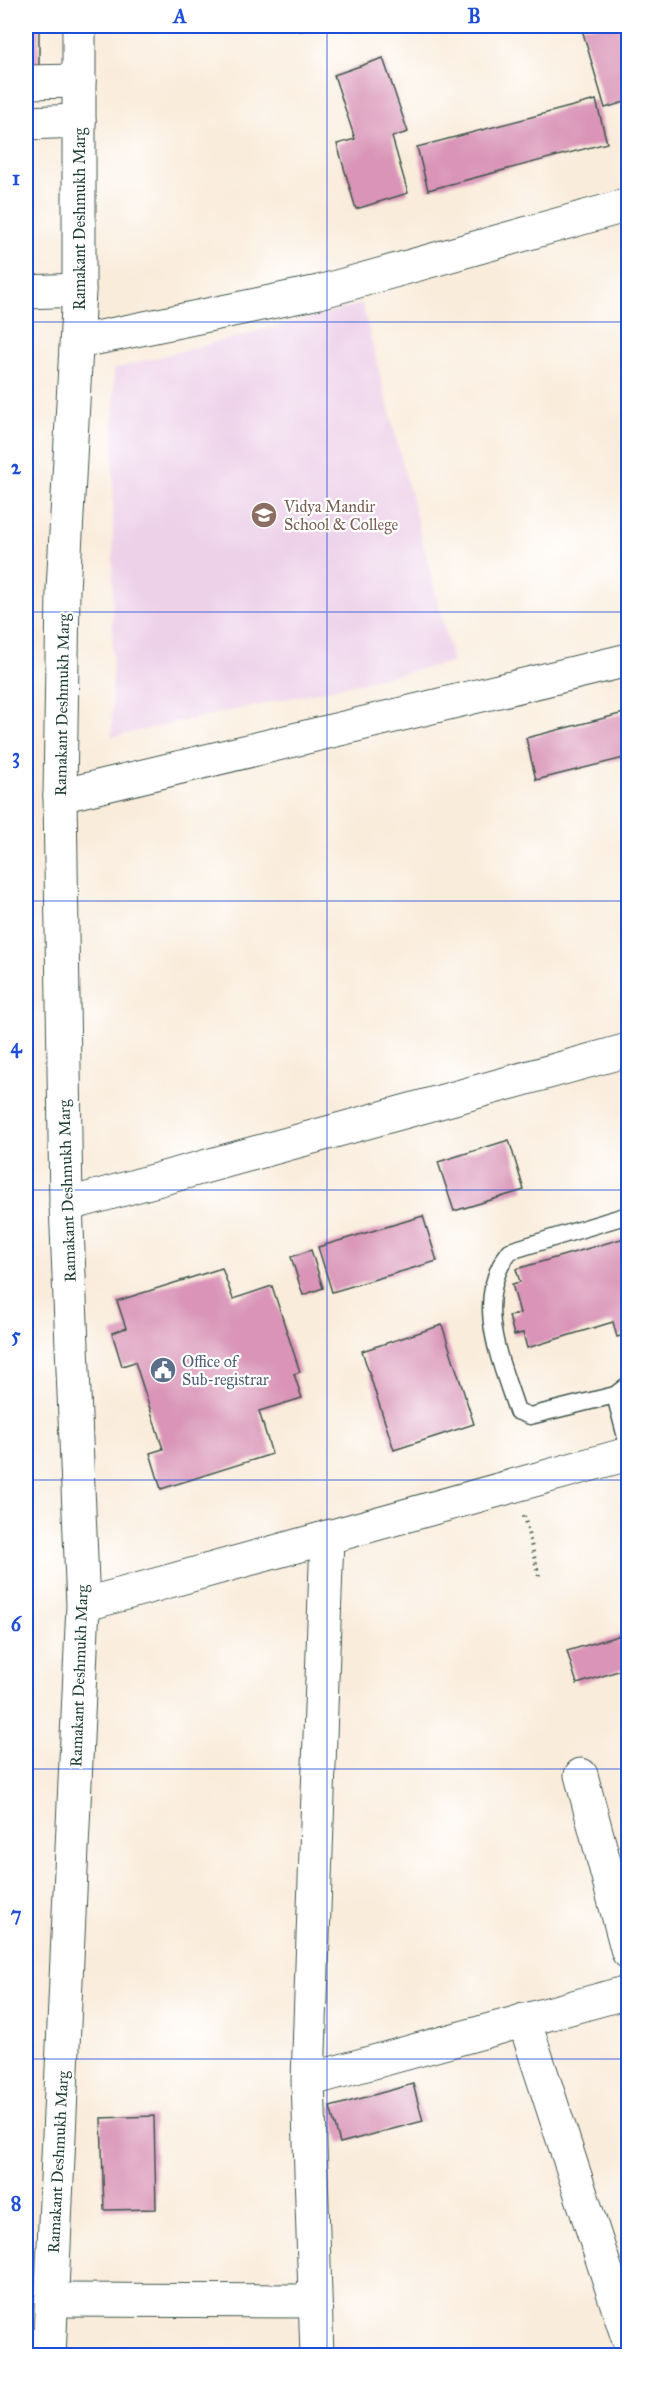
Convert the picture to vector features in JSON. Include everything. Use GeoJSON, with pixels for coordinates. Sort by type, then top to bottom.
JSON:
{"type":"FeatureCollection","features":[{"type":"Feature","properties":{"kind":"street","name":"Ramakant Deshmukh Marg"},"geometry":{"type":"LineString","coordinates":[[49,2355],[83,1605],[66,1205],[60,796],[63,590],[80,290],[79,26]]}},
{"type":"Feature","properties":{"kind":"street"},"geometry":{"type":"LineString","coordinates":[[26,82],[79,81]]}},
{"type":"Feature","properties":{"kind":"street"},"geometry":{"type":"LineString","coordinates":[[26,123],[79,121]]}},
{"type":"Feature","properties":{"kind":"street"},"geometry":{"type":"LineString","coordinates":[[77,342],[319,292],[628,205]]}},
{"type":"Feature","properties":{"kind":"street"},"geometry":{"type":"LineString","coordinates":[[26,292],[80,290]]}},
{"type":"Feature","properties":{"kind":"street"},"geometry":{"type":"LineString","coordinates":[[60,796],[628,660]]}},
{"type":"Feature","properties":{"kind":"street"},"geometry":{"type":"LineString","coordinates":[[66,1205],[628,1050]]}},
{"type":"Feature","properties":{"kind":"street"},"geometry":{"type":"LineString","coordinates":[[83,1605],[628,1454]]}},
{"type":"Feature","properties":{"kind":"street"},"geometry":{"type":"LineString","coordinates":[[317,2355],[308,2080],[327,1537]]}},
{"type":"Feature","properties":{"kind":"street"},"geometry":{"type":"LineString","coordinates":[[581,1775],[628,1952]]}},
{"type":"Feature","properties":{"kind":"street"},"geometry":{"type":"LineString","coordinates":[[308,2080],[628,1992]]}},
{"type":"Feature","properties":{"kind":"street"},"geometry":{"type":"LineString","coordinates":[[524,2020],[628,2338]]}},
{"type":"Feature","properties":{"kind":"street"},"geometry":{"type":"LineString","coordinates":[[52,2300],[314,2301]]}},
{"type":"Feature","properties":{"kind":"lane"},"geometry":{"type":"LineString","coordinates":[[628,1215],[510,1251],[500,1263],[491,1289],[492,1335],[517,1411],[530,1416],[622,1390],[628,1445]]}},
{"type":"Feature","properties":{"kind":"path"},"geometry":{"type":"LineString","coordinates":[[517,1484],[540,1580]]}},
{"type":"Feature","properties":{"kind":"shaded area","name":"Vidya Mandir School & College"},"geometry":{"type":"Polygon","coordinates":[[[362,304],[453,662],[112,737],[114,369],[362,304]]]}},
{"type":"Feature","properties":{"kind":"building"},"geometry":{"type":"Polygon","coordinates":[[[26,26],[39,26],[39,76],[26,75],[26,26]]]}},
{"type":"Feature","properties":{"kind":"building"},"geometry":{"type":"Polygon","coordinates":[[[299,26],[329,26],[329,27],[300,31],[299,26]]]}},
{"type":"Feature","properties":{"kind":"building"},"geometry":{"type":"Polygon","coordinates":[[[581,26],[628,26],[628,101],[605,108],[581,26]]]}},
{"type":"Feature","properties":{"kind":"building"},"geometry":{"type":"Polygon","coordinates":[[[383,58],[408,132],[392,137],[408,193],[356,209],[337,144],[355,139],[334,75],[383,58]]]}},
{"type":"Feature","properties":{"kind":"building"},"geometry":{"type":"Polygon","coordinates":[[[596,100],[607,143],[428,190],[417,147],[596,100]]]}},
{"type":"Feature","properties":{"kind":"building"},"geometry":{"type":"Polygon","coordinates":[[[628,712],[628,757],[536,780],[526,738],[628,712]]]}},
{"type":"Feature","properties":{"kind":"building"},"geometry":{"type":"Polygon","coordinates":[[[509,1140],[524,1190],[454,1211],[438,1162],[509,1140]]]}},
{"type":"Feature","properties":{"kind":"building"},"geometry":{"type":"Polygon","coordinates":[[[423,1216],[437,1261],[332,1292],[318,1247],[423,1216]]]}},
{"type":"Feature","properties":{"kind":"building"},"geometry":{"type":"Polygon","coordinates":[[[628,1237],[628,1334],[617,1337],[613,1322],[527,1348],[523,1333],[514,1335],[509,1316],[520,1313],[512,1284],[520,1282],[516,1269],[628,1237]]]}},
{"type":"Feature","properties":{"kind":"building"},"geometry":{"type":"Polygon","coordinates":[[[311,1250],[323,1288],[303,1295],[291,1257],[311,1250]]]}},
{"type":"Feature","properties":{"kind":"building"},"geometry":{"type":"Polygon","coordinates":[[[222,1268],[233,1299],[272,1286],[300,1372],[294,1374],[302,1398],[259,1411],[272,1454],[161,1489],[150,1453],[163,1449],[135,1362],[122,1366],[112,1333],[126,1328],[117,1301],[222,1268]]]}},
{"type":"Feature","properties":{"kind":"building"},"geometry":{"type":"Polygon","coordinates":[[[442,1325],[474,1424],[394,1450],[362,1351],[442,1325]]]}},
{"type":"Feature","properties":{"kind":"building"},"geometry":{"type":"Polygon","coordinates":[[[628,1633],[628,1668],[577,1684],[567,1651],[628,1633]]]}},
{"type":"Feature","properties":{"kind":"building"},"geometry":{"type":"Polygon","coordinates":[[[413,2084],[423,2121],[340,2143],[330,2107],[413,2084]]]}},
{"type":"Feature","properties":{"kind":"building"},"geometry":{"type":"Polygon","coordinates":[[[154,2116],[156,2209],[104,2210],[101,2118],[154,2116]]]}},
{"type":"Feature","properties":{"kind":"place","name":"Vidya Mandir School & College"},"geometry":{"type":"Point","coordinates":[264,515]}},
{"type":"Feature","properties":{"kind":"place","name":"Office of Sub-registrar"},"geometry":{"type":"Point","coordinates":[163,1370]}}]}
